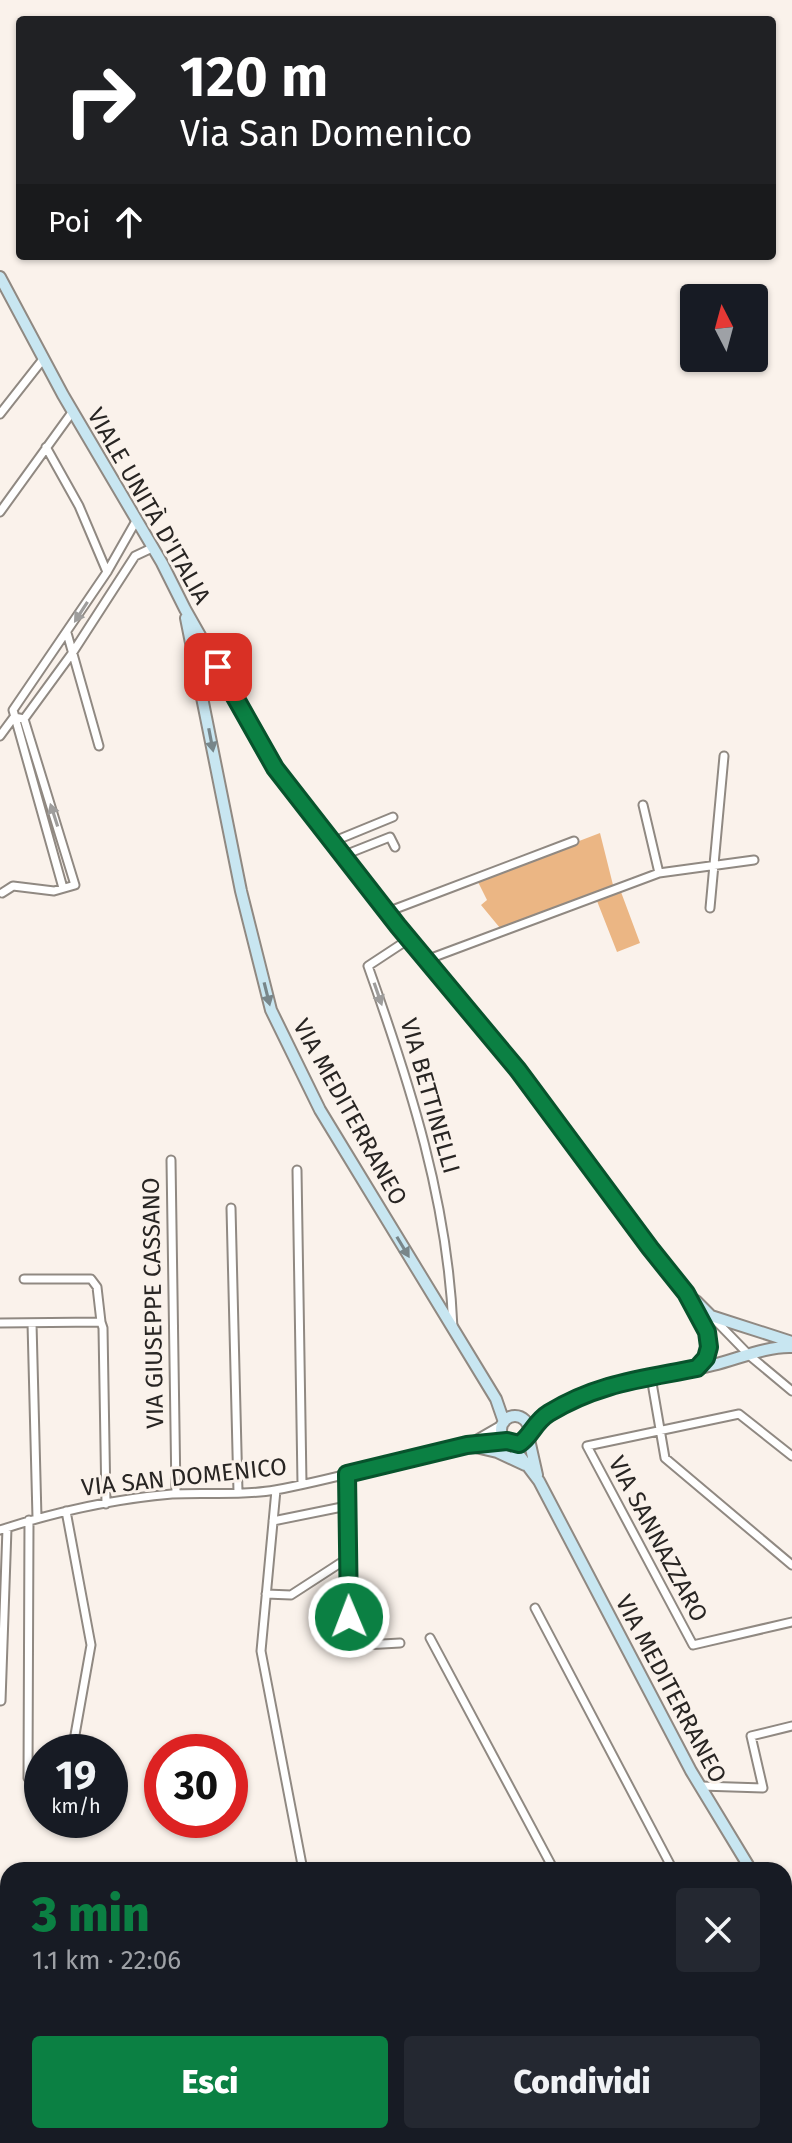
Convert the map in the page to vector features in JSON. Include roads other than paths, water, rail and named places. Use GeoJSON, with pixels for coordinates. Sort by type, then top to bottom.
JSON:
{"type":"FeatureCollection","features":[{"type":"Feature","properties":{"kind":"main road","name":"VIALE UNITÀ D'ITALIA"},"geometry":{"type":"LineString","coordinates":[[0,277],[275,768],[387,912],[518,1070],[686,1293],[707,1332],[709,1347],[706,1358],[697,1368]]}},
{"type":"Feature","properties":{"kind":"main road","name":"VIA MEDITERRANEO"},"geometry":{"type":"LineString","coordinates":[[185,609],[241,891],[271,1010],[320,1110],[496,1399],[503,1423]]}},
{"type":"Feature","properties":{"kind":"main road"},"geometry":{"type":"LineString","coordinates":[[198,678],[207,667],[218,667]]}},
{"type":"Feature","properties":{"kind":"main road"},"geometry":{"type":"LineString","coordinates":[[686,1293],[711,1316],[792,1344]]}},
{"type":"Feature","properties":{"kind":"main road"},"geometry":{"type":"LineString","coordinates":[[509,1442],[523,1442],[544,1416],[603,1386],[697,1368],[792,1344]]}},
{"type":"Feature","properties":{"kind":"main road"},"geometry":{"type":"LineString","coordinates":[[511,1417],[520,1417],[527,1422],[539,1481],[502,1434],[503,1423],[511,1417]]}},
{"type":"Feature","properties":{"kind":"main road"},"geometry":{"type":"LineString","coordinates":[[467,1445],[497,1452],[528,1467]]}},
{"type":"Feature","properties":{"kind":"main road","name":"VIA MEDITERRANEO"},"geometry":{"type":"LineString","coordinates":[[539,1481],[701,1786],[746,1862]]}},
{"type":"Feature","properties":{"kind":"street"},"geometry":{"type":"LineString","coordinates":[[0,414],[44,358]]}},
{"type":"Feature","properties":{"kind":"street"},"geometry":{"type":"LineString","coordinates":[[0,512],[73,411]]}},
{"type":"Feature","properties":{"kind":"street"},"geometry":{"type":"LineString","coordinates":[[46,447],[79,506],[107,572]]}},
{"type":"Feature","properties":{"kind":"street"},"geometry":{"type":"LineString","coordinates":[[66,888],[13,710],[107,572],[136,521]]}},
{"type":"Feature","properties":{"kind":"street"},"geometry":{"type":"LineString","coordinates":[[24,719],[73,652],[135,556],[152,548]]}},
{"type":"Feature","properties":{"kind":"street"},"geometry":{"type":"LineString","coordinates":[[67,632],[99,746]]}},
{"type":"Feature","properties":{"kind":"street"},"geometry":{"type":"LineString","coordinates":[[14,717],[24,719]]}},
{"type":"Feature","properties":{"kind":"street"},"geometry":{"type":"LineString","coordinates":[[0,736],[14,717]]}},
{"type":"Feature","properties":{"kind":"street"},"geometry":{"type":"LineString","coordinates":[[2,893],[13,886],[54,891],[75,885],[24,719]]}},
{"type":"Feature","properties":{"kind":"street"},"geometry":{"type":"LineString","coordinates":[[710,908],[724,756]]}},
{"type":"Feature","properties":{"kind":"street"},"geometry":{"type":"LineString","coordinates":[[643,805],[659,873]]}},
{"type":"Feature","properties":{"kind":"street"},"geometry":{"type":"LineString","coordinates":[[332,842],[393,817]]}},
{"type":"Feature","properties":{"kind":"street"},"geometry":{"type":"LineString","coordinates":[[342,856],[390,837],[395,847]]}},
{"type":"Feature","properties":{"kind":"street"},"geometry":{"type":"LineString","coordinates":[[387,912],[574,841]]}},
{"type":"Feature","properties":{"kind":"street"},"geometry":{"type":"LineString","coordinates":[[426,960],[659,873],[754,860]]}},
{"type":"Feature","properties":{"kind":"street","name":"VIA BETTINELLI"},"geometry":{"type":"LineString","coordinates":[[409,939],[368,966],[406,1075],[437,1194],[451,1287],[453,1329]]}},
{"type":"Feature","properties":{"kind":"street","name":"VIA GIUSEPPE CASSANO"},"geometry":{"type":"LineString","coordinates":[[171,1160],[176,1494]]}},
{"type":"Feature","properties":{"kind":"street"},"geometry":{"type":"LineString","coordinates":[[297,1170],[302,1484]]}},
{"type":"Feature","properties":{"kind":"street"},"geometry":{"type":"LineString","coordinates":[[231,1208],[238,1492]]}},
{"type":"Feature","properties":{"kind":"street"},"geometry":{"type":"LineString","coordinates":[[24,1279],[91,1279],[97,1287],[103,1328],[106,1504]]}},
{"type":"Feature","properties":{"kind":"street"},"geometry":{"type":"LineString","coordinates":[[435,1300],[451,1287]]}},
{"type":"Feature","properties":{"kind":"street"},"geometry":{"type":"LineString","coordinates":[[711,1316],[750,1356],[792,1391]]}},
{"type":"Feature","properties":{"kind":"street"},"geometry":{"type":"LineString","coordinates":[[0,1323],[101,1322]]}},
{"type":"Feature","properties":{"kind":"street"},"geometry":{"type":"LineString","coordinates":[[29,1734],[33,1519],[32,1323]]}},
{"type":"Feature","properties":{"kind":"street"},"geometry":{"type":"LineString","coordinates":[[651,1377],[665,1458],[792,1565]]}},
{"type":"Feature","properties":{"kind":"street"},"geometry":{"type":"LineString","coordinates":[[659,1431],[739,1414],[792,1456]]}},
{"type":"Feature","properties":{"kind":"street","name":"VIA SAN DOMENICO"},"geometry":{"type":"LineString","coordinates":[[467,1445],[503,1423]]}},
{"type":"Feature","properties":{"kind":"street","name":"VIA SANNAZZARO"},"geometry":{"type":"LineString","coordinates":[[659,1431],[587,1446],[689,1641],[698,1645],[792,1622]]}},
{"type":"Feature","properties":{"kind":"street","name":"VIA SAN DOMENICO"},"geometry":{"type":"LineString","coordinates":[[4,1529],[33,1519],[106,1504],[176,1494],[276,1490],[467,1445],[509,1442]]}},
{"type":"Feature","properties":{"kind":"street"},"geometry":{"type":"LineString","coordinates":[[347,1474],[347,1646],[400,1643]]}},
{"type":"Feature","properties":{"kind":"street"},"geometry":{"type":"LineString","coordinates":[[276,1490],[261,1651],[301,1862]]}},
{"type":"Feature","properties":{"kind":"street"},"geometry":{"type":"LineString","coordinates":[[273,1521],[347,1506]]}},
{"type":"Feature","properties":{"kind":"street"},"geometry":{"type":"LineString","coordinates":[[66,1511],[91,1645],[75,1734]]}},
{"type":"Feature","properties":{"kind":"street"},"geometry":{"type":"LineString","coordinates":[[1,1701],[4,1529]]}},
{"type":"Feature","properties":{"kind":"street"},"geometry":{"type":"LineString","coordinates":[[266,1594],[291,1595],[348,1558]]}},
{"type":"Feature","properties":{"kind":"street"},"geometry":{"type":"LineString","coordinates":[[535,1608],[669,1862]]}},
{"type":"Feature","properties":{"kind":"street"},"geometry":{"type":"LineString","coordinates":[[430,1638],[550,1862]]}},
{"type":"Feature","properties":{"kind":"street"},"geometry":{"type":"LineString","coordinates":[[701,1786],[763,1788],[751,1736],[792,1726]]}}]}
